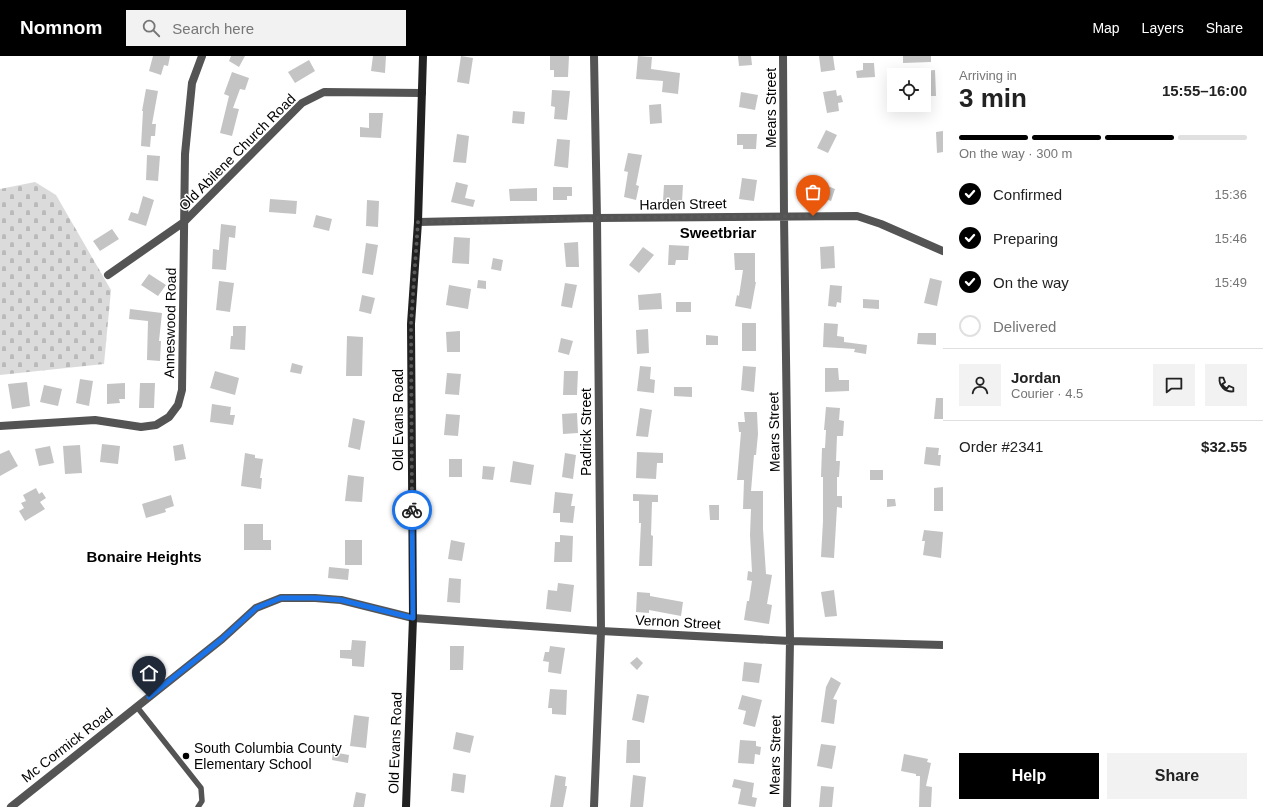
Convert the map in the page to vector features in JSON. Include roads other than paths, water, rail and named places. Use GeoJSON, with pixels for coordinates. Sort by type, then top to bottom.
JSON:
{"type":"FeatureCollection","features":[{"type":"Feature","properties":{"kind":"street","name":"Anneswood Road"},"geometry":{"type":"LineString","coordinates":[[0,426],[95,420],[141,427],[156,425],[169,417],[178,405],[182,390],[185,154],[192,83],[202,56]]}},
{"type":"Feature","properties":{"kind":"street","name":"Old Evans Road"},"geometry":{"type":"LineString","coordinates":[[406,807],[413,618],[411,324],[418,222],[423,56]]}},
{"type":"Feature","properties":{"kind":"street","name":"Padrick Street"},"geometry":{"type":"LineString","coordinates":[[594,56],[601,631],[594,807]]}},
{"type":"Feature","properties":{"kind":"street","name":"Mears Street"},"geometry":{"type":"LineString","coordinates":[[783,56],[790,641],[786,807]]}},
{"type":"Feature","properties":{"kind":"street","name":"Old Abilene Church Road"},"geometry":{"type":"LineString","coordinates":[[108,275],[184,222],[302,103],[324,92],[422,93]]}},
{"type":"Feature","properties":{"kind":"street","name":"Harden Street"},"geometry":{"type":"LineString","coordinates":[[418,222],[597,218],[857,216],[881,224],[943,251]]}},
{"type":"Feature","properties":{"kind":"street","name":"Mc Cormick Road"},"geometry":{"type":"LineString","coordinates":[[11,807],[222,639],[256,608],[281,598],[315,598],[341,600],[413,618]]}},
{"type":"Feature","properties":{"kind":"street","name":"Vernon Street"},"geometry":{"type":"LineString","coordinates":[[413,618],[601,631],[790,641],[943,645]]}},
{"type":"Feature","properties":{"kind":"lane"},"geometry":{"type":"LineString","coordinates":[[137,707],[200,788],[202,801],[198,807]]}},
{"type":"Feature","properties":{"kind":"place","name":"South Columbia County Elementary School"},"geometry":{"type":"Point","coordinates":[186,756]}},
{"type":"Feature","properties":{"kind":"district","name":"Sweetbriar"},"geometry":{"type":"Point","coordinates":[718,233]}},
{"type":"Feature","properties":{"kind":"district","name":"Bonaire Heights"},"geometry":{"type":"Point","coordinates":[144,557]}}]}
